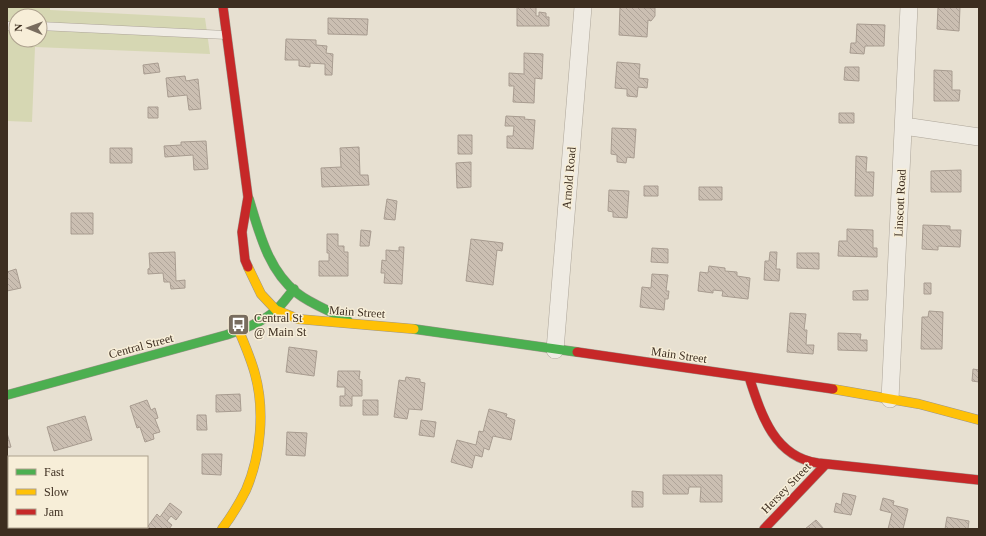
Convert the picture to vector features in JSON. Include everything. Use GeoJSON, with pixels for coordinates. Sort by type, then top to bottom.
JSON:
{"type":"FeatureCollection","features":[{"type":"Feature","properties":{"kind":"main road","name":"Main Street"},"geometry":{"type":"LineString","coordinates":[[223,7],[248,197],[242,232],[245,260],[262,294],[276,310],[298,319],[424,330],[890,399],[979,420]]}},
{"type":"Feature","properties":{"kind":"main road"},"geometry":{"type":"LineString","coordinates":[[248,197],[265,250],[278,272],[294,289],[317,304],[353,323]]}},
{"type":"Feature","properties":{"kind":"main road","name":"Central Street"},"geometry":{"type":"LineString","coordinates":[[7,395],[219,338],[265,318],[276,310],[294,289]]}},
{"type":"Feature","properties":{"kind":"main road"},"geometry":{"type":"LineString","coordinates":[[222,529],[240,501],[249,483],[256,458],[260,431],[261,402],[257,377],[251,357],[238,330]]}},
{"type":"Feature","properties":{"kind":"main road"},"geometry":{"type":"LineString","coordinates":[[749,377],[758,405],[770,430],[796,457],[826,464],[979,480]]}},
{"type":"Feature","properties":{"kind":"main road","name":"Hersey Street"},"geometry":{"type":"LineString","coordinates":[[764,529],[826,464]]}},
{"type":"Feature","properties":{"kind":"street","name":"Arnold Road"},"geometry":{"type":"LineString","coordinates":[[555,350],[583,7]]}},
{"type":"Feature","properties":{"kind":"street","name":"Linscott Road"},"geometry":{"type":"LineString","coordinates":[[890,399],[909,7]]}},
{"type":"Feature","properties":{"kind":"street"},"geometry":{"type":"LineString","coordinates":[[904,126],[979,138]]}},
{"type":"Feature","properties":{"kind":"lane"},"geometry":{"type":"LineString","coordinates":[[48,26],[226,35]]}},
{"type":"Feature","properties":{"kind":"green space"},"geometry":{"type":"Polygon","coordinates":[[[7,7],[50,7],[50,10],[205,18],[210,54],[48,48],[48,8],[8,8],[8,48],[35,48],[32,122],[7,121],[7,7]]]}},
{"type":"Feature","properties":{"kind":"building"},"geometry":{"type":"Polygon","coordinates":[[[517,7],[536,7],[536,16],[539,16],[539,12],[546,13],[546,17],[549,17],[549,26],[517,26],[517,7]]]}},
{"type":"Feature","properties":{"kind":"building"},"geometry":{"type":"Polygon","coordinates":[[[620,7],[655,8],[655,16],[651,21],[648,20],[647,37],[619,35],[620,7]]]}},
{"type":"Feature","properties":{"kind":"building"},"geometry":{"type":"Polygon","coordinates":[[[938,7],[960,7],[959,31],[937,29],[938,7]]]}},
{"type":"Feature","properties":{"kind":"building"},"geometry":{"type":"Polygon","coordinates":[[[328,18],[368,19],[367,35],[328,34],[328,18]]]}},
{"type":"Feature","properties":{"kind":"building"},"geometry":{"type":"Polygon","coordinates":[[[857,24],[885,25],[884,46],[865,46],[864,54],[850,53],[851,43],[856,43],[857,24]]]}},
{"type":"Feature","properties":{"kind":"building"},"geometry":{"type":"Polygon","coordinates":[[[286,39],[316,40],[316,45],[327,46],[326,53],[333,54],[332,75],[325,75],[325,64],[310,63],[310,67],[299,66],[299,60],[285,60],[286,39]]]}},
{"type":"Feature","properties":{"kind":"building"},"geometry":{"type":"Polygon","coordinates":[[[524,53],[543,54],[542,79],[535,78],[534,103],[513,102],[514,86],[509,86],[509,73],[524,74],[524,53]]]}},
{"type":"Feature","properties":{"kind":"building"},"geometry":{"type":"Polygon","coordinates":[[[617,62],[640,64],[639,78],[648,79],[647,88],[638,87],[637,97],[627,96],[627,89],[615,88],[617,62]]]}},
{"type":"Feature","properties":{"kind":"building"},"geometry":{"type":"Polygon","coordinates":[[[158,63],[160,72],[144,74],[143,65],[158,63]]]}},
{"type":"Feature","properties":{"kind":"building"},"geometry":{"type":"Polygon","coordinates":[[[845,67],[859,67],[859,81],[844,80],[845,67]]]}},
{"type":"Feature","properties":{"kind":"building"},"geometry":{"type":"Polygon","coordinates":[[[934,70],[952,71],[952,90],[960,90],[959,101],[934,101],[934,70]]]}},
{"type":"Feature","properties":{"kind":"building"},"geometry":{"type":"Polygon","coordinates":[[[185,76],[186,81],[198,79],[201,109],[189,110],[187,95],[168,97],[166,78],[185,76]]]}},
{"type":"Feature","properties":{"kind":"building"},"geometry":{"type":"Polygon","coordinates":[[[148,107],[158,107],[158,118],[148,118],[148,107]]]}},
{"type":"Feature","properties":{"kind":"building"},"geometry":{"type":"Polygon","coordinates":[[[839,113],[854,113],[854,123],[839,123],[839,113]]]}},
{"type":"Feature","properties":{"kind":"building"},"geometry":{"type":"Polygon","coordinates":[[[506,116],[525,117],[524,119],[535,120],[533,149],[507,148],[507,136],[513,136],[514,126],[505,126],[506,116]]]}},
{"type":"Feature","properties":{"kind":"building"},"geometry":{"type":"Polygon","coordinates":[[[612,128],[636,129],[634,158],[627,157],[626,163],[617,162],[617,155],[611,154],[612,128]]]}},
{"type":"Feature","properties":{"kind":"building"},"geometry":{"type":"Polygon","coordinates":[[[458,135],[472,135],[472,154],[458,154],[458,135]]]}},
{"type":"Feature","properties":{"kind":"building"},"geometry":{"type":"Polygon","coordinates":[[[206,141],[208,169],[194,170],[193,155],[165,157],[164,146],[181,145],[181,142],[206,141]]]}},
{"type":"Feature","properties":{"kind":"building"},"geometry":{"type":"Polygon","coordinates":[[[359,147],[360,175],[368,175],[369,185],[322,187],[321,168],[341,167],[340,148],[359,147]]]}},
{"type":"Feature","properties":{"kind":"building"},"geometry":{"type":"Polygon","coordinates":[[[110,148],[132,148],[132,163],[110,163],[110,148]]]}},
{"type":"Feature","properties":{"kind":"building"},"geometry":{"type":"Polygon","coordinates":[[[856,156],[867,157],[866,172],[874,172],[873,196],[855,196],[856,156]]]}},
{"type":"Feature","properties":{"kind":"building"},"geometry":{"type":"Polygon","coordinates":[[[471,162],[471,187],[457,188],[456,163],[471,162]]]}},
{"type":"Feature","properties":{"kind":"building"},"geometry":{"type":"Polygon","coordinates":[[[961,170],[961,192],[931,192],[931,171],[961,170]]]}},
{"type":"Feature","properties":{"kind":"building"},"geometry":{"type":"Polygon","coordinates":[[[644,186],[658,186],[658,196],[644,196],[644,186]]]}},
{"type":"Feature","properties":{"kind":"building"},"geometry":{"type":"Polygon","coordinates":[[[699,187],[722,187],[722,200],[699,200],[699,187]]]}},
{"type":"Feature","properties":{"kind":"building"},"geometry":{"type":"Polygon","coordinates":[[[609,190],[629,191],[627,218],[613,217],[613,212],[608,211],[609,190]]]}},
{"type":"Feature","properties":{"kind":"building"},"geometry":{"type":"Polygon","coordinates":[[[387,199],[397,201],[395,220],[384,219],[387,199]]]}},
{"type":"Feature","properties":{"kind":"building"},"geometry":{"type":"Polygon","coordinates":[[[71,213],[93,213],[93,234],[71,234],[71,213]]]}},
{"type":"Feature","properties":{"kind":"building"},"geometry":{"type":"Polygon","coordinates":[[[923,225],[950,226],[950,230],[961,230],[960,247],[938,246],[938,250],[922,249],[923,225]]]}},
{"type":"Feature","properties":{"kind":"building"},"geometry":{"type":"Polygon","coordinates":[[[847,229],[873,230],[873,248],[877,248],[877,257],[838,256],[839,241],[847,241],[847,229]]]}},
{"type":"Feature","properties":{"kind":"building"},"geometry":{"type":"Polygon","coordinates":[[[361,230],[371,231],[369,246],[360,246],[361,230]]]}},
{"type":"Feature","properties":{"kind":"building"},"geometry":{"type":"Polygon","coordinates":[[[327,234],[338,234],[338,246],[344,246],[344,252],[348,252],[348,276],[319,276],[319,261],[329,261],[329,253],[327,253],[327,234]]]}},
{"type":"Feature","properties":{"kind":"building"},"geometry":{"type":"Polygon","coordinates":[[[471,239],[503,243],[502,251],[497,250],[493,285],[466,281],[471,239]]]}},
{"type":"Feature","properties":{"kind":"building"},"geometry":{"type":"Polygon","coordinates":[[[399,247],[404,247],[402,284],[384,283],[385,273],[381,273],[382,260],[386,261],[386,250],[399,251],[399,247]]]}},
{"type":"Feature","properties":{"kind":"building"},"geometry":{"type":"Polygon","coordinates":[[[652,248],[668,249],[668,263],[651,262],[652,248]]]}},
{"type":"Feature","properties":{"kind":"building"},"geometry":{"type":"Polygon","coordinates":[[[175,252],[176,281],[185,280],[185,288],[171,289],[170,282],[164,282],[163,273],[148,274],[148,269],[150,268],[149,253],[175,252]]]}},
{"type":"Feature","properties":{"kind":"building"},"geometry":{"type":"Polygon","coordinates":[[[770,252],[777,252],[776,269],[780,269],[779,281],[764,280],[765,261],[769,261],[770,252]]]}},
{"type":"Feature","properties":{"kind":"building"},"geometry":{"type":"Polygon","coordinates":[[[797,253],[819,253],[819,269],[797,268],[797,253]]]}},
{"type":"Feature","properties":{"kind":"building"},"geometry":{"type":"Polygon","coordinates":[[[709,266],[725,268],[725,271],[737,272],[737,276],[750,278],[748,299],[722,296],[723,291],[713,290],[713,293],[698,291],[700,272],[708,273],[709,266]]]}},
{"type":"Feature","properties":{"kind":"building"},"geometry":{"type":"Polygon","coordinates":[[[16,269],[21,288],[7,291],[7,272],[16,269]]]}},
{"type":"Feature","properties":{"kind":"building"},"geometry":{"type":"Polygon","coordinates":[[[652,274],[668,275],[666,291],[669,291],[668,299],[665,299],[664,310],[640,307],[642,287],[651,288],[652,274]]]}},
{"type":"Feature","properties":{"kind":"building"},"geometry":{"type":"Polygon","coordinates":[[[924,283],[931,283],[931,294],[924,294],[924,283]]]}},
{"type":"Feature","properties":{"kind":"building"},"geometry":{"type":"Polygon","coordinates":[[[868,290],[868,300],[853,300],[853,291],[868,290]]]}},
{"type":"Feature","properties":{"kind":"building"},"geometry":{"type":"Polygon","coordinates":[[[929,311],[943,312],[942,349],[921,349],[922,317],[928,317],[929,311]]]}},
{"type":"Feature","properties":{"kind":"building"},"geometry":{"type":"Polygon","coordinates":[[[790,313],[806,314],[804,330],[807,330],[806,345],[814,345],[813,354],[787,352],[790,313]]]}},
{"type":"Feature","properties":{"kind":"building"},"geometry":{"type":"Polygon","coordinates":[[[838,333],[861,334],[860,340],[867,340],[867,351],[838,350],[838,333]]]}},
{"type":"Feature","properties":{"kind":"building"},"geometry":{"type":"Polygon","coordinates":[[[289,347],[317,351],[314,376],[286,372],[289,347]]]}},
{"type":"Feature","properties":{"kind":"building"},"geometry":{"type":"Polygon","coordinates":[[[973,369],[979,370],[979,382],[972,381],[973,369]]]}},
{"type":"Feature","properties":{"kind":"building"},"geometry":{"type":"Polygon","coordinates":[[[338,371],[360,371],[359,379],[362,380],[362,396],[352,396],[352,406],[340,406],[340,396],[345,396],[345,387],[337,387],[338,371]]]}},
{"type":"Feature","properties":{"kind":"building"},"geometry":{"type":"Polygon","coordinates":[[[406,377],[420,379],[420,382],[425,383],[422,410],[409,409],[407,419],[394,417],[399,380],[405,381],[406,377]]]}},
{"type":"Feature","properties":{"kind":"building"},"geometry":{"type":"Polygon","coordinates":[[[240,394],[241,411],[216,412],[216,395],[240,394]]]}},
{"type":"Feature","properties":{"kind":"building"},"geometry":{"type":"Polygon","coordinates":[[[147,400],[151,410],[155,408],[158,418],[155,419],[160,432],[153,434],[154,439],[145,442],[140,427],[137,428],[130,406],[147,400]]]}},
{"type":"Feature","properties":{"kind":"building"},"geometry":{"type":"Polygon","coordinates":[[[363,400],[378,400],[378,415],[363,415],[363,400]]]}},
{"type":"Feature","properties":{"kind":"building"},"geometry":{"type":"Polygon","coordinates":[[[489,409],[507,414],[506,417],[515,420],[511,440],[493,436],[489,450],[484,448],[482,457],[475,455],[472,468],[451,462],[457,440],[476,445],[479,431],[483,432],[489,409]]]}},
{"type":"Feature","properties":{"kind":"building"},"geometry":{"type":"Polygon","coordinates":[[[197,415],[206,415],[207,430],[197,430],[197,415]]]}},
{"type":"Feature","properties":{"kind":"building"},"geometry":{"type":"Polygon","coordinates":[[[85,416],[92,440],[54,451],[47,427],[85,416]]]}},
{"type":"Feature","properties":{"kind":"building"},"geometry":{"type":"Polygon","coordinates":[[[421,420],[436,422],[434,437],[419,435],[421,420]]]}},
{"type":"Feature","properties":{"kind":"building"},"geometry":{"type":"Polygon","coordinates":[[[287,432],[307,433],[305,456],[286,455],[287,432]]]}},
{"type":"Feature","properties":{"kind":"building"},"geometry":{"type":"Polygon","coordinates":[[[7,433],[11,447],[7,448],[7,433]]]}},
{"type":"Feature","properties":{"kind":"building"},"geometry":{"type":"Polygon","coordinates":[[[202,454],[222,454],[221,475],[202,474],[202,454]]]}},
{"type":"Feature","properties":{"kind":"building"},"geometry":{"type":"Polygon","coordinates":[[[663,475],[722,475],[722,502],[700,502],[701,487],[689,487],[688,494],[663,494],[663,475]]]}},
{"type":"Feature","properties":{"kind":"building"},"geometry":{"type":"Polygon","coordinates":[[[632,491],[643,492],[643,507],[632,507],[632,491]]]}},
{"type":"Feature","properties":{"kind":"building"},"geometry":{"type":"Polygon","coordinates":[[[843,493],[856,496],[851,515],[834,512],[836,503],[841,505],[843,493]]]}},
{"type":"Feature","properties":{"kind":"building"},"geometry":{"type":"Polygon","coordinates":[[[883,498],[894,501],[893,505],[908,509],[903,529],[888,529],[892,513],[880,510],[883,498]]]}},
{"type":"Feature","properties":{"kind":"building"},"geometry":{"type":"Polygon","coordinates":[[[170,503],[182,512],[176,520],[171,516],[167,521],[172,525],[169,529],[146,529],[157,514],[160,517],[170,503]]]}},
{"type":"Feature","properties":{"kind":"building"},"geometry":{"type":"Polygon","coordinates":[[[947,517],[969,521],[968,529],[945,529],[947,517]]]}},
{"type":"Feature","properties":{"kind":"building"},"geometry":{"type":"Polygon","coordinates":[[[816,520],[824,529],[805,529],[816,520]]]}},
{"type":"Feature","properties":{"kind":"traffic: fast"},"geometry":{"type":"LineString","coordinates":[[249,199],[266,250],[272,262],[287,284],[303,297],[348,321]]}},
{"type":"Feature","properties":{"kind":"traffic: fast"},"geometry":{"type":"LineString","coordinates":[[7,395],[226,335],[258,322],[270,315],[280,306],[294,289]]}},
{"type":"Feature","properties":{"kind":"traffic: fast"},"geometry":{"type":"LineString","coordinates":[[414,329],[577,352]]}},
{"type":"Feature","properties":{"kind":"traffic: slow"},"geometry":{"type":"LineString","coordinates":[[248,267],[261,294],[276,310],[298,319],[414,329]]}},
{"type":"Feature","properties":{"kind":"traffic: slow"},"geometry":{"type":"LineString","coordinates":[[222,529],[246,490],[255,462],[260,432],[261,417],[258,388],[252,363],[239,331]]}},
{"type":"Feature","properties":{"kind":"traffic: slow"},"geometry":{"type":"LineString","coordinates":[[833,389],[919,404],[979,420]]}},
{"type":"Feature","properties":{"kind":"traffic: jam"},"geometry":{"type":"LineString","coordinates":[[223,7],[248,197],[242,232],[245,260],[248,267]]}},
{"type":"Feature","properties":{"kind":"traffic: jam"},"geometry":{"type":"LineString","coordinates":[[577,352],[833,389]]}},
{"type":"Feature","properties":{"kind":"traffic: jam"},"geometry":{"type":"LineString","coordinates":[[749,377],[759,405],[772,432],[780,443],[790,452],[803,459],[818,463],[979,480]]}},
{"type":"Feature","properties":{"kind":"traffic: jam"},"geometry":{"type":"LineString","coordinates":[[764,529],[826,464]]}},
{"type":"Feature","properties":{"kind":"place","name":"Central St @ Main St"},"geometry":{"type":"Point","coordinates":[238,325]}}]}
